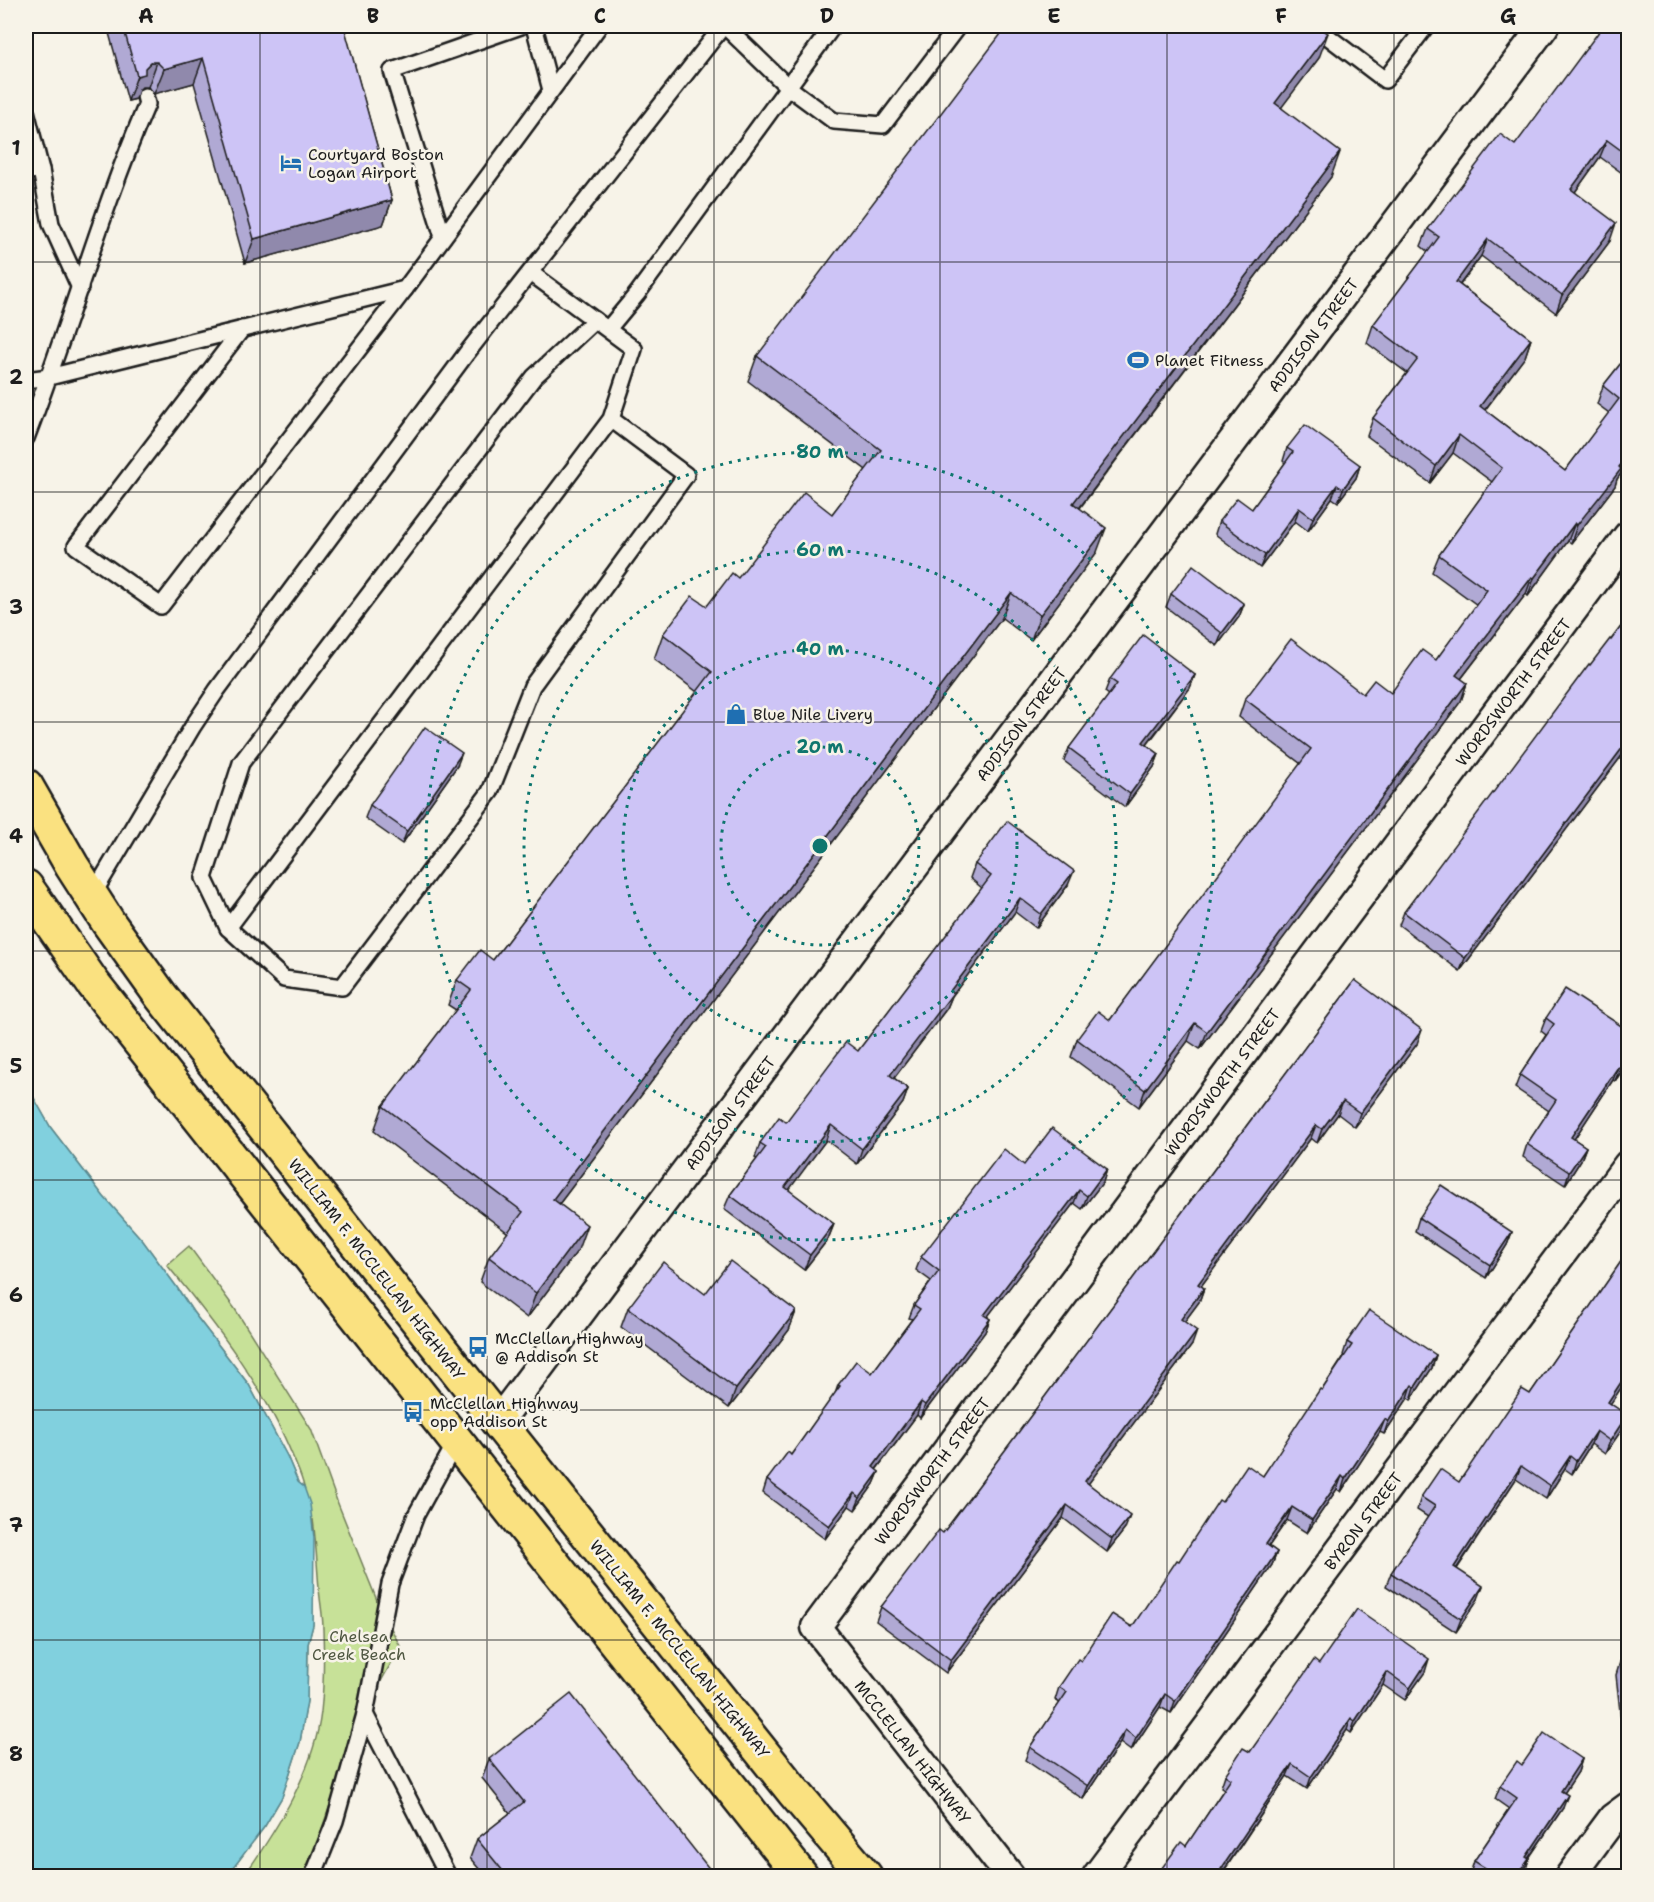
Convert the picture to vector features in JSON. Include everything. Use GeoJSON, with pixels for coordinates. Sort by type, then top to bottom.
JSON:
{"type":"FeatureCollection","features":[{"type":"Feature","properties":{"kind":"highway","name":"WILLIAM F. MCCLELLAN HIGHWAY"},"geometry":{"type":"LineString","coordinates":[[26,786],[53,835],[92,896],[161,996],[498,1422],[800,1799],[865,1876]]}},
{"type":"Feature","properties":{"kind":"highway"},"geometry":{"type":"LineString","coordinates":[[26,887],[92,982],[801,1876]]}},
{"type":"Feature","properties":{"kind":"street","name":"ADDISON STREET"},"geometry":{"type":"LineString","coordinates":[[498,1422],[1544,26]]}},
{"type":"Feature","properties":{"kind":"street","name":"WORDSWORTH STREET"},"geometry":{"type":"LineString","coordinates":[[816,1627],[1629,536]]}},
{"type":"Feature","properties":{"kind":"street","name":"BYRON STREET"},"geometry":{"type":"LineString","coordinates":[[1096,1876],[1629,1165]]}},
{"type":"Feature","properties":{"kind":"street","name":"MCCLELLAN HIGHWAY"},"geometry":{"type":"LineString","coordinates":[[816,1627],[1010,1876]]}},
{"type":"Feature","properties":{"kind":"street"},"geometry":{"type":"LineString","coordinates":[[1570,1876],[1613,1818],[1629,1807]]}},
{"type":"Feature","properties":{"kind":"lane"},"geometry":{"type":"LineString","coordinates":[[443,237],[392,71],[521,26]]}},
{"type":"Feature","properties":{"kind":"lane"},"geometry":{"type":"LineString","coordinates":[[534,26],[551,90]]}},
{"type":"Feature","properties":{"kind":"lane"},"geometry":{"type":"LineString","coordinates":[[242,329],[76,546],[161,606],[405,289],[599,26]]}},
{"type":"Feature","properties":{"kind":"lane"},"geometry":{"type":"LineString","coordinates":[[92,896],[211,699],[466,354],[724,26],[788,87],[834,121],[883,125],[958,26]]}},
{"type":"Feature","properties":{"kind":"lane"},"geometry":{"type":"LineString","coordinates":[[610,419],[686,475],[532,686],[490,792],[342,987],[284,979],[228,928],[204,878],[242,764],[534,377],[637,294],[833,26]]}},
{"type":"Feature","properties":{"kind":"lane"},"geometry":{"type":"LineString","coordinates":[[1314,26],[1385,80],[1426,26]]}},
{"type":"Feature","properties":{"kind":"lane"},"geometry":{"type":"LineString","coordinates":[[26,438],[124,158],[147,104],[145,96]]}},
{"type":"Feature","properties":{"kind":"lane"},"geometry":{"type":"LineString","coordinates":[[26,111],[33,170],[51,224],[80,288]]}},
{"type":"Feature","properties":{"kind":"lane"},"geometry":{"type":"LineString","coordinates":[[228,928],[610,419],[634,349],[531,273]]}},
{"type":"Feature","properties":{"kind":"lane"},"geometry":{"type":"LineString","coordinates":[[26,380],[49,377],[405,289]]}},
{"type":"Feature","properties":{"kind":"lane"},"geometry":{"type":"LineString","coordinates":[[314,1876],[335,1821],[365,1714],[390,1584],[416,1515],[456,1442]]}},
{"type":"Feature","properties":{"kind":"lane"},"geometry":{"type":"LineString","coordinates":[[365,1714],[448,1876]]}},
{"type":"Feature","properties":{"kind":"green space","name":"Chelsea Creek Beach"},"geometry":{"type":"Polygon","coordinates":[[[26,1084],[51,1128],[104,1197],[143,1241],[193,1312],[249,1385],[287,1456],[298,1482],[304,1487],[282,1432],[254,1381],[203,1309],[167,1265],[189,1246],[235,1309],[311,1429],[378,1603],[401,1648],[379,1684],[353,1742],[318,1839],[308,1876],[244,1876],[292,1799],[311,1756],[317,1734],[322,1702],[324,1650],[313,1519],[313,1625],[308,1644],[307,1701],[300,1742],[282,1797],[265,1826],[227,1876],[26,1084]]]}},
{"type":"Feature","properties":{"kind":"water"},"geometry":{"type":"Polygon","coordinates":[[[26,1084],[51,1128],[104,1197],[143,1241],[193,1312],[249,1385],[287,1456],[298,1482],[304,1487],[310,1504],[314,1538],[313,1625],[308,1644],[307,1701],[300,1742],[282,1797],[265,1826],[227,1876],[26,1876],[26,1084]]]}},
{"type":"Feature","properties":{"kind":"building","name":"Courtyard Boston Logan Airport"},"geometry":{"type":"Polygon","coordinates":[[[123,26],[344,26],[392,200],[254,239],[203,58],[164,69],[157,62],[151,62],[145,68],[145,74],[137,76],[123,26]]]}},
{"type":"Feature","properties":{"kind":"building"},"geometry":{"type":"Polygon","coordinates":[[[1007,26],[1317,26],[1328,33],[1275,103],[1340,152],[1073,503],[1106,528],[1040,615],[1011,593],[553,1199],[587,1225],[536,1293],[489,1257],[523,1212],[383,1106],[471,990],[457,980],[480,950],[493,960],[712,672],[663,634],[692,596],[707,606],[732,573],[738,578],[804,492],[832,514],[881,450],[757,356],[1007,26]]]}},
{"type":"Feature","properties":{"kind":"building"},"geometry":{"type":"Polygon","coordinates":[[[1603,26],[1629,26],[1629,156],[1607,140],[1571,189],[1616,223],[1562,295],[1488,239],[1456,282],[1531,339],[1480,406],[1565,471],[1619,399],[1603,386],[1629,353],[1629,454],[1619,467],[1621,469],[1601,495],[1577,525],[1575,523],[1456,675],[1467,683],[1207,1032],[1195,1023],[1145,1090],[1077,1039],[1098,1011],[1110,1020],[1311,749],[1245,699],[1291,639],[1363,694],[1374,680],[1391,693],[1422,650],[1436,660],[1487,590],[1439,555],[1502,468],[1459,435],[1436,466],[1373,418],[1418,359],[1373,325],[1439,237],[1428,229],[1500,134],[1515,145],[1603,26]]]}},
{"type":"Feature","properties":{"kind":"building"},"geometry":{"type":"Polygon","coordinates":[[[1305,425],[1360,465],[1343,489],[1337,485],[1313,518],[1299,508],[1265,555],[1219,521],[1237,498],[1252,509],[1293,452],[1287,448],[1305,425]]]}},
{"type":"Feature","properties":{"kind":"building"},"geometry":{"type":"Polygon","coordinates":[[[1193,565],[1244,604],[1222,633],[1171,594],[1193,565]]]}},
{"type":"Feature","properties":{"kind":"building"},"geometry":{"type":"Polygon","coordinates":[[[1629,616],[1629,739],[1465,958],[1404,912],[1589,664],[1629,616]]]}},
{"type":"Feature","properties":{"kind":"building"},"geometry":{"type":"Polygon","coordinates":[[[1143,635],[1195,675],[1143,742],[1159,754],[1130,794],[1069,748],[1117,684],[1110,679],[1143,635]]]}},
{"type":"Feature","properties":{"kind":"building"},"geometry":{"type":"Polygon","coordinates":[[[425,727],[462,753],[407,831],[370,805],[425,727]]]}},
{"type":"Feature","properties":{"kind":"building"},"geometry":{"type":"Polygon","coordinates":[[[1007,821],[1074,871],[1041,914],[1020,898],[950,991],[953,993],[890,1075],[908,1089],[862,1149],[831,1125],[785,1187],[834,1224],[810,1255],[730,1195],[766,1147],[760,1143],[779,1117],[786,1122],[846,1042],[858,1051],[991,876],[975,864],[1007,821]]]}},
{"type":"Feature","properties":{"kind":"building"},"geometry":{"type":"Polygon","coordinates":[[[1355,980],[1422,1030],[1360,1113],[1343,1101],[1322,1129],[1316,1125],[1198,1284],[1204,1288],[1181,1319],[1197,1331],[1085,1481],[1130,1516],[1112,1539],[1067,1505],[951,1660],[881,1607],[939,1530],[943,1533],[974,1492],[1355,980]]]}},
{"type":"Feature","properties":{"kind":"building"},"geometry":{"type":"Polygon","coordinates":[[[1565,989],[1629,1031],[1629,1055],[1620,1068],[1618,1067],[1571,1137],[1586,1147],[1569,1172],[1527,1144],[1556,1100],[1520,1075],[1554,1024],[1546,1018],[1565,989]]]}},
{"type":"Feature","properties":{"kind":"building"},"geometry":{"type":"Polygon","coordinates":[[[1052,1128],[1107,1169],[1087,1196],[1079,1190],[984,1315],[990,1319],[925,1405],[921,1402],[873,1467],[879,1472],[860,1498],[854,1493],[829,1526],[767,1480],[788,1452],[791,1455],[856,1361],[872,1373],[920,1309],[914,1305],[939,1271],[921,1257],[1004,1149],[1024,1165],[1052,1128]]]}},
{"type":"Feature","properties":{"kind":"building"},"geometry":{"type":"Polygon","coordinates":[[[1441,1185],[1512,1232],[1490,1265],[1419,1218],[1441,1185]]]}},
{"type":"Feature","properties":{"kind":"building"},"geometry":{"type":"Polygon","coordinates":[[[1629,1250],[1629,1370],[1608,1402],[1627,1415],[1610,1441],[1596,1431],[1576,1461],[1570,1456],[1550,1486],[1521,1466],[1454,1567],[1483,1586],[1461,1619],[1391,1573],[1435,1506],[1421,1497],[1440,1469],[1459,1482],[1522,1389],[1530,1394],[1629,1250]]]}},
{"type":"Feature","properties":{"kind":"building"},"geometry":{"type":"Polygon","coordinates":[[[730,1261],[796,1311],[736,1389],[628,1308],[663,1262],[705,1294],[730,1261]]]}},
{"type":"Feature","properties":{"kind":"building"},"geometry":{"type":"Polygon","coordinates":[[[1369,1310],[1436,1355],[1415,1387],[1412,1385],[1388,1422],[1385,1419],[1345,1479],[1342,1476],[1312,1520],[1292,1507],[1266,1544],[1277,1552],[1175,1701],[1165,1694],[1136,1738],[1125,1730],[1088,1786],[1030,1747],[1067,1692],[1059,1687],[1078,1659],[1081,1661],[1112,1614],[1132,1627],[1219,1500],[1222,1502],[1247,1465],[1263,1476],[1352,1345],[1347,1342],[1369,1310]]]}},
{"type":"Feature","properties":{"kind":"building"},"geometry":{"type":"Polygon","coordinates":[[[1357,1609],[1429,1659],[1410,1688],[1387,1672],[1355,1721],[1351,1718],[1311,1777],[1292,1764],[1221,1869],[1232,1876],[1156,1876],[1181,1842],[1186,1846],[1231,1779],[1225,1775],[1243,1748],[1250,1752],[1314,1660],[1319,1664],[1357,1609]]]}},
{"type":"Feature","properties":{"kind":"building"},"geometry":{"type":"Polygon","coordinates":[[[1629,1661],[1629,1731],[1620,1662],[1629,1661]]]}},
{"type":"Feature","properties":{"kind":"building"},"geometry":{"type":"Polygon","coordinates":[[[571,1694],[715,1876],[507,1876],[477,1839],[524,1802],[489,1759],[571,1694]]]}},
{"type":"Feature","properties":{"kind":"building"},"geometry":{"type":"Polygon","coordinates":[[[1544,1733],[1582,1759],[1561,1791],[1568,1795],[1526,1857],[1529,1859],[1517,1876],[1498,1876],[1474,1861],[1517,1798],[1500,1786],[1517,1761],[1522,1765],[1544,1733]]]}},
{"type":"Feature","properties":{"kind":"place","name":"Courtyard Boston Logan Airport"},"geometry":{"type":"Point","coordinates":[291,163]}},
{"type":"Feature","properties":{"kind":"place","name":"Planet Fitness"},"geometry":{"type":"Point","coordinates":[1138,360]}},
{"type":"Feature","properties":{"kind":"place","name":"Blue Nile Livery"},"geometry":{"type":"Point","coordinates":[736,714]}},
{"type":"Feature","properties":{"kind":"place","name":"McClellan Highway @ Addison St"},"geometry":{"type":"Point","coordinates":[478,1347]}},
{"type":"Feature","properties":{"kind":"place","name":"McClellan Highway opp Addison St"},"geometry":{"type":"Point","coordinates":[413,1412]}}]}
